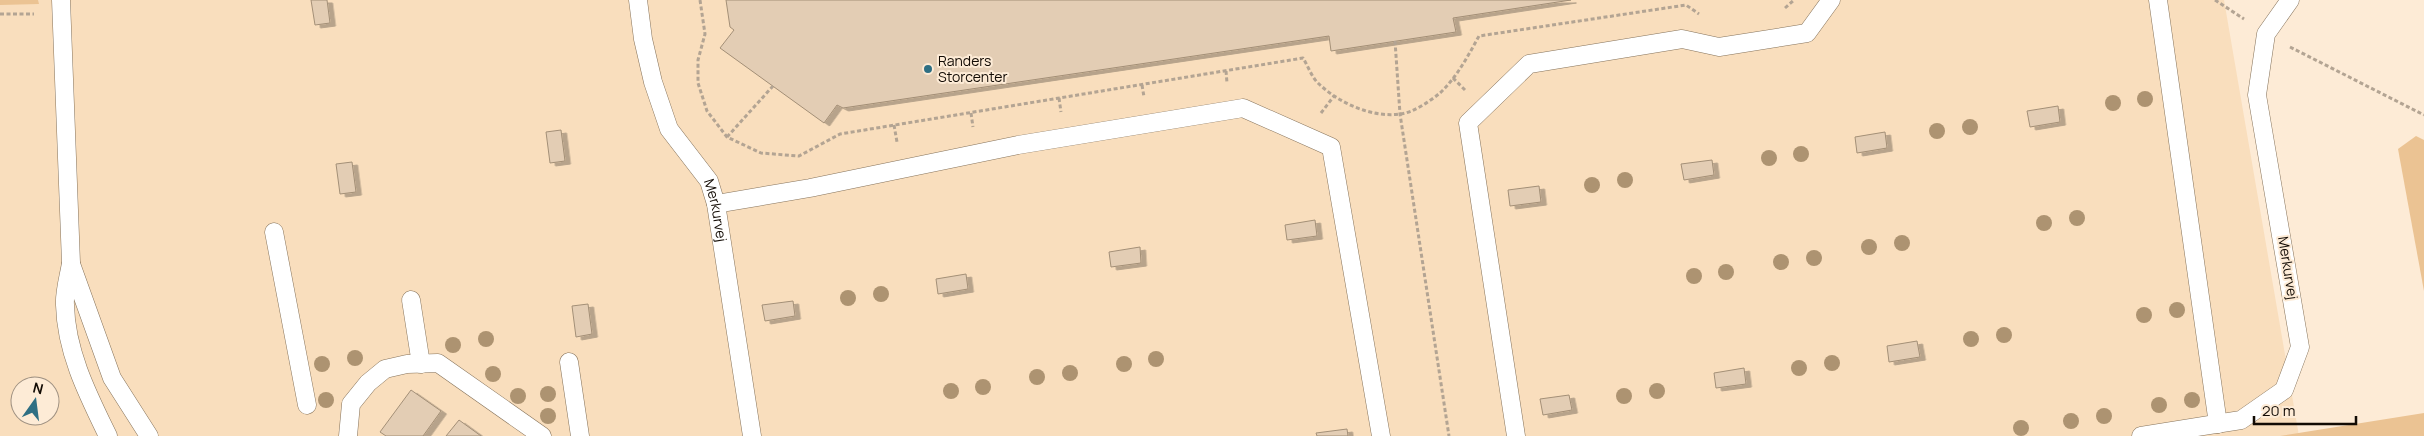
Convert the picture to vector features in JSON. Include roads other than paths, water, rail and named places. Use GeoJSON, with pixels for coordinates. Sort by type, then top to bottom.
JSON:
{"type":"FeatureCollection","features":[{"type":"Feature","properties":{"kind":"lane","name":"Merkurvej"},"geometry":{"type":"LineString","coordinates":[[638,0],[645,48],[653,82],[669,129],[709,181],[716,204],[752,436]]}},
{"type":"Feature","properties":{"kind":"lane"},"geometry":{"type":"LineString","coordinates":[[1516,436],[1468,123],[1529,64],[1682,39],[1720,47],[1807,33],[1831,0]]}},
{"type":"Feature","properties":{"kind":"lane"},"geometry":{"type":"LineString","coordinates":[[2158,0],[2218,424]]}},
{"type":"Feature","properties":{"kind":"lane","name":"Merkurvej"},"geometry":{"type":"LineString","coordinates":[[2141,436],[2241,420],[2284,390],[2300,347],[2257,94],[2266,34],[2290,0]]}},
{"type":"Feature","properties":{"kind":"lane"},"geometry":{"type":"LineString","coordinates":[[61,7],[71,263],[64,304],[70,346],[84,386],[108,436]]}},
{"type":"Feature","properties":{"kind":"lane"},"geometry":{"type":"LineString","coordinates":[[716,204],[810,188],[1018,145],[1243,108],[1331,147],[1380,436]]}},
{"type":"Feature","properties":{"kind":"lane"},"geometry":{"type":"LineString","coordinates":[[274,232],[307,405]]}},
{"type":"Feature","properties":{"kind":"lane"},"geometry":{"type":"LineString","coordinates":[[71,263],[112,378],[149,436]]}},
{"type":"Feature","properties":{"kind":"lane"},"geometry":{"type":"LineString","coordinates":[[411,300],[421,364]]}},
{"type":"Feature","properties":{"kind":"lane"},"geometry":{"type":"LineString","coordinates":[[569,362],[580,436]]}},
{"type":"Feature","properties":{"kind":"lane"},"geometry":{"type":"LineString","coordinates":[[348,436],[351,404],[368,382],[385,369],[407,364],[438,363],[542,436]]}},
{"type":"Feature","properties":{"kind":"place","name":"Randers Storcenter"},"geometry":{"type":"Point","coordinates":[928,69]}}]}
